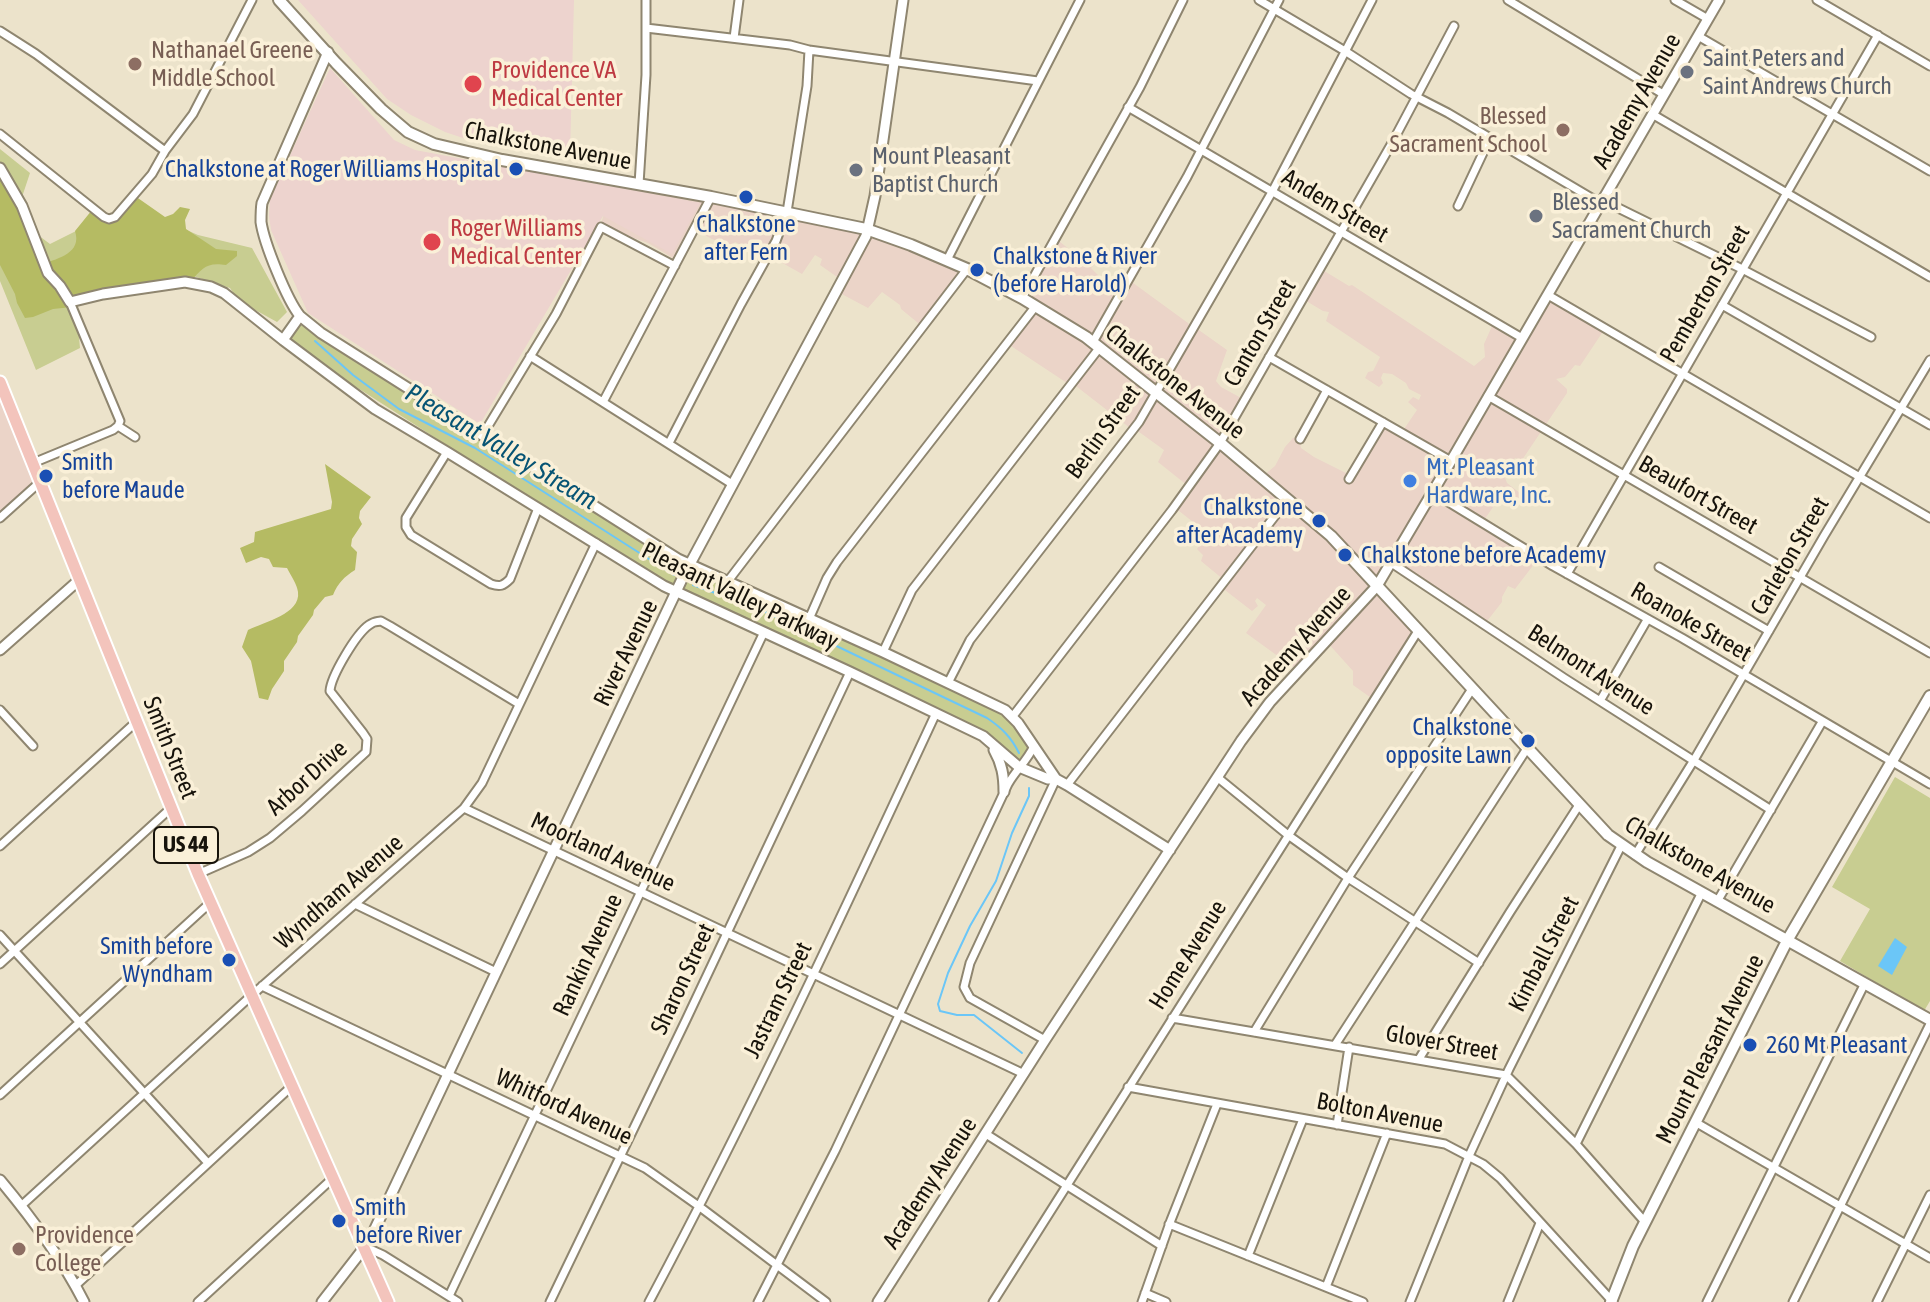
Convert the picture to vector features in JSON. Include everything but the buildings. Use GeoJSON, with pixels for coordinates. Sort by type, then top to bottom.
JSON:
{"type":"FeatureCollection","features":[{"type":"Feature","properties":{"kind":"main road","name":"Chalkstone Avenue"},"geometry":{"type":"LineString","coordinates":[[279,0],[367,96],[396,123],[434,144],[502,160],[711,197],[866,229],[947,260],[1022,298],[1096,344],[1331,536],[1579,805],[1621,846],[1930,1022]]}},
{"type":"Feature","properties":{"kind":"main road","name":"Smith Street"},"geometry":{"type":"LineString","coordinates":[[1,390],[198,874],[388,1302]]}},
{"type":"Feature","properties":{"kind":"main road","name":"Mount Pleasant Avenue"},"geometry":{"type":"LineString","coordinates":[[1611,1302],[1633,1246],[1788,939],[1930,696]]}},
{"type":"Feature","properties":{"kind":"street"},"geometry":{"type":"LineString","coordinates":[[0,134],[93,210],[109,219],[115,217],[152,174],[193,114],[252,0]]}},
{"type":"Feature","properties":{"kind":"street"},"geometry":{"type":"LineString","coordinates":[[639,184],[646,75],[646,0]]}},
{"type":"Feature","properties":{"kind":"street"},"geometry":{"type":"LineString","coordinates":[[734,38],[739,0]]}},
{"type":"Feature","properties":{"kind":"street","name":"River Avenue"},"geometry":{"type":"LineString","coordinates":[[322,1302],[364,1248],[690,564],[866,236],[875,196],[903,0]]}},
{"type":"Feature","properties":{"kind":"street"},"geometry":{"type":"LineString","coordinates":[[947,260],[1080,0]]}},
{"type":"Feature","properties":{"kind":"street"},"geometry":{"type":"LineString","coordinates":[[1022,298],[1128,107],[1183,0]]}},
{"type":"Feature","properties":{"kind":"street"},"geometry":{"type":"LineString","coordinates":[[1259,0],[1416,96],[1601,202],[1742,269],[1871,337]]}},
{"type":"Feature","properties":{"kind":"street"},"geometry":{"type":"LineString","coordinates":[[883,652],[912,590],[1096,344],[1202,150],[1279,0]]}},
{"type":"Feature","properties":{"kind":"street","name":"Berlin Street"},"geometry":{"type":"LineString","coordinates":[[948,683],[970,640],[1139,422],[1272,192],[1372,0]]}},
{"type":"Feature","properties":{"kind":"street"},"geometry":{"type":"LineString","coordinates":[[1508,0],[1663,94]]}},
{"type":"Feature","properties":{"kind":"street"},"geometry":{"type":"LineString","coordinates":[[1675,0],[1708,19]]}},
{"type":"Feature","properties":{"kind":"street","name":"Academy Avenue"},"geometry":{"type":"LineString","coordinates":[[878,1302],[1217,777],[1270,702],[1377,586],[1719,0]]}},
{"type":"Feature","properties":{"kind":"street"},"geometry":{"type":"LineString","coordinates":[[1817,0],[1930,66]]}},
{"type":"Feature","properties":{"kind":"street","name":"Canton Street"},"geometry":{"type":"LineString","coordinates":[[1013,716],[1220,443],[1392,143],[1454,26]]}},
{"type":"Feature","properties":{"kind":"street"},"geometry":{"type":"LineString","coordinates":[[646,28],[790,45],[1038,81]]}},
{"type":"Feature","properties":{"kind":"street"},"geometry":{"type":"LineString","coordinates":[[0,31],[36,54],[165,151]]}},
{"type":"Feature","properties":{"kind":"street","name":"Pemberton Street"},"geometry":{"type":"LineString","coordinates":[[1567,574],[1878,35]]}},
{"type":"Feature","properties":{"kind":"street"},"geometry":{"type":"LineString","coordinates":[[1698,36],[1930,171]]}},
{"type":"Feature","properties":{"kind":"street"},"geometry":{"type":"LineString","coordinates":[[669,443],[776,241],[787,212],[807,86],[809,50]]}},
{"type":"Feature","properties":{"kind":"street"},"geometry":{"type":"LineString","coordinates":[[283,340],[300,316],[291,304],[264,237],[262,203],[328,52]]}},
{"type":"Feature","properties":{"kind":"street","name":"Andem Street"},"geometry":{"type":"LineString","coordinates":[[1128,107],[1522,338]]}},
{"type":"Feature","properties":{"kind":"street"},"geometry":{"type":"LineString","coordinates":[[1652,114],[1930,277]]}},
{"type":"Feature","properties":{"kind":"street"},"geometry":{"type":"LineString","coordinates":[[1458,206],[1490,138]]}},
{"type":"Feature","properties":{"kind":"street"},"geometry":{"type":"LineString","coordinates":[[0,168],[22,206],[48,273],[70,302],[120,421],[113,430],[33,463]]}},
{"type":"Feature","properties":{"kind":"street"},"geometry":{"type":"LineString","coordinates":[[603,402],[711,197]]}},
{"type":"Feature","properties":{"kind":"street"},"geometry":{"type":"LineString","coordinates":[[482,436],[556,314],[601,227],[675,266]]}},
{"type":"Feature","properties":{"kind":"street"},"geometry":{"type":"LineString","coordinates":[[728,581],[967,269]]}},
{"type":"Feature","properties":{"kind":"street","name":"Pleasant Valley Parkway"},"geometry":{"type":"LineString","coordinates":[[70,302],[185,282],[224,293],[375,409],[664,586],[983,736],[1019,767],[1048,779],[1056,779]]}},
{"type":"Feature","properties":{"kind":"street"},"geometry":{"type":"LineString","coordinates":[[1548,295],[1930,518]]}},
{"type":"Feature","properties":{"kind":"street"},"geometry":{"type":"LineString","coordinates":[[1722,305],[1930,425]]}},
{"type":"Feature","properties":{"kind":"street"},"geometry":{"type":"LineString","coordinates":[[809,619],[837,562],[1035,307]]}},
{"type":"Feature","properties":{"kind":"street","name":"Pleasant Valley Parkway"},"geometry":{"type":"LineString","coordinates":[[300,316],[321,333],[482,436],[690,564],[883,652],[1013,716],[1056,779]]}},
{"type":"Feature","properties":{"kind":"street"},"geometry":{"type":"LineString","coordinates":[[530,356],[732,484]]}},
{"type":"Feature","properties":{"kind":"street"},"geometry":{"type":"LineString","coordinates":[[1269,357],[1451,461]]}},
{"type":"Feature","properties":{"kind":"street","name":"Carleton Street"},"geometry":{"type":"LineString","coordinates":[[1635,855],[1930,360]]}},
{"type":"Feature","properties":{"kind":"street"},"geometry":{"type":"LineString","coordinates":[[1300,439],[1327,390]]}},
{"type":"Feature","properties":{"kind":"street","name":"Beaufort Street"},"geometry":{"type":"LineString","coordinates":[[1488,396],[1930,653]]}},
{"type":"Feature","properties":{"kind":"street"},"geometry":{"type":"LineString","coordinates":[[1349,479],[1383,422]]}},
{"type":"Feature","properties":{"kind":"street"},"geometry":{"type":"LineString","coordinates":[[118,426],[135,437]]}},
{"type":"Feature","properties":{"kind":"street"},"geometry":{"type":"LineString","coordinates":[[447,452],[406,518],[406,527],[411,535],[478,576],[498,586],[505,585],[538,508]]}},
{"type":"Feature","properties":{"kind":"street"},"geometry":{"type":"LineString","coordinates":[[0,518],[40,482]]}},
{"type":"Feature","properties":{"kind":"street","name":"Roanoke Street"},"geometry":{"type":"LineString","coordinates":[[1432,492],[1567,574],[1930,784]]}},
{"type":"Feature","properties":{"kind":"street"},"geometry":{"type":"LineString","coordinates":[[1067,785],[1288,499]]}},
{"type":"Feature","properties":{"kind":"street","name":"Wyndham Avenue"},"geometry":{"type":"LineString","coordinates":[[21,1206],[262,986],[464,808],[482,783],[596,543]]}},
{"type":"Feature","properties":{"kind":"street","name":"Belmont Avenue"},"geometry":{"type":"LineString","coordinates":[[1390,562],[1771,810]]}},
{"type":"Feature","properties":{"kind":"street"},"geometry":{"type":"LineString","coordinates":[[1659,567],[1769,631]]}},
{"type":"Feature","properties":{"kind":"street"},"geometry":{"type":"LineString","coordinates":[[0,650],[79,580]]}},
{"type":"Feature","properties":{"kind":"street"},"geometry":{"type":"LineString","coordinates":[[1600,701],[1647,620]]}},
{"type":"Feature","properties":{"kind":"street","name":"Arbor Drive"},"geometry":{"type":"LineString","coordinates":[[198,874],[248,852],[270,838],[366,752],[367,739],[330,691],[340,666],[364,630],[375,622],[381,621],[390,626],[519,704]]}},
{"type":"Feature","properties":{"kind":"street","name":"Home Avenue"},"geometry":{"type":"LineString","coordinates":[[993,1302],[1418,631]]}},
{"type":"Feature","properties":{"kind":"street","name":"Rankin Avenue"},"geometry":{"type":"LineString","coordinates":[[449,1296],[764,632]]}},
{"type":"Feature","properties":{"kind":"street","name":"Sharon Street"},"geometry":{"type":"LineString","coordinates":[[550,1302],[850,672]]}},
{"type":"Feature","properties":{"kind":"street"},"geometry":{"type":"LineString","coordinates":[[1254,1032],[1348,878],[1472,689]]}},
{"type":"Feature","properties":{"kind":"street"},"geometry":{"type":"LineString","coordinates":[[0,710],[33,746]]}},
{"type":"Feature","properties":{"kind":"street","name":"Jastram Street"},"geometry":{"type":"LineString","coordinates":[[649,1302],[700,1207],[936,713]]}},
{"type":"Feature","properties":{"kind":"street"},"geometry":{"type":"LineString","coordinates":[[0,846],[136,722]]}},
{"type":"Feature","properties":{"kind":"street"},"geometry":{"type":"LineString","coordinates":[[1718,900],[1822,722]]}},
{"type":"Feature","properties":{"kind":"street"},"geometry":{"type":"LineString","coordinates":[[989,740],[1002,767],[1004,792]]}},
{"type":"Feature","properties":{"kind":"street"},"geometry":{"type":"LineString","coordinates":[[758,1302],[835,1151],[1004,792],[1034,746]]}},
{"type":"Feature","properties":{"kind":"street"},"geometry":{"type":"LineString","coordinates":[[1335,1045],[1528,747]]}},
{"type":"Feature","properties":{"kind":"street"},"geometry":{"type":"LineString","coordinates":[[1217,777],[1288,835],[1348,878],[1479,963]]}},
{"type":"Feature","properties":{"kind":"street"},"geometry":{"type":"LineString","coordinates":[[1045,1040],[970,998],[964,987],[970,963],[1056,779],[1170,850]]}},
{"type":"Feature","properties":{"kind":"street"},"geometry":{"type":"LineString","coordinates":[[1419,1059],[1579,805]]}},
{"type":"Feature","properties":{"kind":"street"},"geometry":{"type":"LineString","coordinates":[[0,964],[171,808]]}},
{"type":"Feature","properties":{"kind":"street","name":"Moorland Avenue"},"geometry":{"type":"LineString","coordinates":[[464,808],[898,1013]]}},
{"type":"Feature","properties":{"kind":"street","name":"Kimball Street"},"geometry":{"type":"LineString","coordinates":[[1410,1302],[1469,1156],[1506,1075],[1621,846]]}},
{"type":"Feature","properties":{"kind":"street"},"geometry":{"type":"LineString","coordinates":[[1576,1144],[1702,892]]}},
{"type":"Feature","properties":{"kind":"street"},"geometry":{"type":"LineString","coordinates":[[0,1095],[211,902]]}},
{"type":"Feature","properties":{"kind":"street"},"geometry":{"type":"LineString","coordinates":[[355,904],[496,972]]}},
{"type":"Feature","properties":{"kind":"street"},"geometry":{"type":"LineString","coordinates":[[0,935],[208,1163]]}},
{"type":"Feature","properties":{"kind":"street"},"geometry":{"type":"LineString","coordinates":[[1707,1302],[1865,983]]}},
{"type":"Feature","properties":{"kind":"street","name":"Whitford Avenue"},"geometry":{"type":"LineString","coordinates":[[262,986],[645,1168],[826,1302]]}},
{"type":"Feature","properties":{"kind":"street"},"geometry":{"type":"LineString","coordinates":[[898,1013],[1024,1074]]}},
{"type":"Feature","properties":{"kind":"street","name":"Glover Street"},"geometry":{"type":"LineString","coordinates":[[1172,1018],[1506,1075],[1576,1144],[1645,1222]]}},
{"type":"Feature","properties":{"kind":"street"},"geometry":{"type":"LineString","coordinates":[[1793,1302],[1930,1022]]}},
{"type":"Feature","properties":{"kind":"street"},"geometry":{"type":"LineString","coordinates":[[1337,1125],[1349,1047]]}},
{"type":"Feature","properties":{"kind":"street"},"geometry":{"type":"LineString","coordinates":[[75,1286],[292,1086]]}},
{"type":"Feature","properties":{"kind":"street","name":"Bolton Avenue"},"geometry":{"type":"LineString","coordinates":[[1128,1087],[1445,1144],[1483,1164],[1500,1178],[1611,1302]]}},
{"type":"Feature","properties":{"kind":"street"},"geometry":{"type":"LineString","coordinates":[[1142,1302],[1217,1104]]}},
{"type":"Feature","properties":{"kind":"street"},"geometry":{"type":"LineString","coordinates":[[1248,1256],[1303,1119]]}},
{"type":"Feature","properties":{"kind":"street"},"geometry":{"type":"LineString","coordinates":[[1695,1122],[1930,1258]]}},
{"type":"Feature","properties":{"kind":"street"},"geometry":{"type":"LineString","coordinates":[[1326,1287],[1387,1133]]}},
{"type":"Feature","properties":{"kind":"street"},"geometry":{"type":"LineString","coordinates":[[986,1134],[1162,1246]]}},
{"type":"Feature","properties":{"kind":"street"},"geometry":{"type":"LineString","coordinates":[[198,1302],[333,1178]]}},
{"type":"Feature","properties":{"kind":"street"},"geometry":{"type":"LineString","coordinates":[[0,1180],[21,1206],[84,1302]]}},
{"type":"Feature","properties":{"kind":"street"},"geometry":{"type":"LineString","coordinates":[[1877,1302],[1930,1195]]}},
{"type":"Feature","properties":{"kind":"street"},"geometry":{"type":"LineString","coordinates":[[1508,1302],[1540,1223]]}},
{"type":"Feature","properties":{"kind":"street"},"geometry":{"type":"LineString","coordinates":[[1169,1224],[1363,1302]]}},
{"type":"Feature","properties":{"kind":"street"},"geometry":{"type":"LineString","coordinates":[[364,1248],[379,1252],[458,1302]]}},
{"type":"Feature","properties":{"kind":"street"},"geometry":{"type":"LineString","coordinates":[[1145,1293],[1166,1302]]}},
{"type":"Feature","properties":{"kind":"shaded area","name":"Providence VA Medical Center"},"geometry":{"type":"Polygon","coordinates":[[[298,0],[574,0],[570,156],[472,141],[411,115],[387,99],[298,0]]]}},
{"type":"Feature","properties":{"kind":"shaded area","name":"Roger Williams Medical Center"},"geometry":{"type":"Polygon","coordinates":[[[330,68],[394,140],[415,150],[700,203],[672,254],[603,216],[480,424],[308,313],[271,230],[270,199],[330,68]]]}},
{"type":"Feature","properties":{"kind":"shaded area"},"geometry":{"type":"Polygon","coordinates":[[[617,177],[869,226],[967,267],[923,327],[882,292],[868,308],[836,291],[840,279],[820,265],[822,259],[815,255],[802,274],[770,256],[765,257],[735,242],[732,246],[695,230],[676,260],[648,243],[599,229],[617,177]]]}},
{"type":"Feature","properties":{"kind":"shaded area"},"geometry":{"type":"Polygon","coordinates":[[[1055,238],[1074,253],[1079,249],[1089,257],[1095,264],[1091,268],[1103,280],[1121,291],[1129,280],[1188,323],[1192,330],[1196,328],[1227,350],[1216,381],[1243,399],[1220,441],[1263,476],[1275,466],[1293,438],[1299,438],[1301,448],[1314,457],[1350,475],[1382,423],[1402,432],[1417,410],[1408,402],[1413,397],[1419,400],[1421,395],[1392,374],[1383,373],[1383,383],[1379,387],[1365,378],[1368,372],[1373,371],[1380,357],[1326,321],[1329,312],[1303,299],[1321,269],[1352,285],[1474,366],[1485,357],[1484,344],[1493,324],[1519,338],[1546,296],[1604,330],[1580,366],[1575,365],[1565,377],[1556,379],[1567,389],[1567,393],[1522,460],[1515,458],[1504,475],[1507,483],[1525,497],[1514,499],[1500,489],[1500,497],[1482,523],[1538,559],[1515,589],[1508,586],[1502,602],[1484,625],[1395,566],[1377,585],[1418,629],[1374,700],[1353,685],[1353,671],[1326,641],[1297,670],[1246,633],[1266,605],[1257,598],[1258,606],[1252,611],[1221,587],[1224,580],[1201,561],[1203,555],[1197,549],[1203,540],[1199,535],[1202,529],[1174,507],[1188,486],[1158,462],[1164,450],[1072,383],[1070,385],[1008,344],[1034,307],[1023,296],[1055,238]]]}},
{"type":"Feature","properties":{"kind":"shaded area"},"geometry":{"type":"Polygon","coordinates":[[[0,395],[40,477],[0,516],[0,395]]]}},
{"type":"Feature","properties":{"kind":"green space"},"geometry":{"type":"Polygon","coordinates":[[[0,149],[30,173],[20,203],[30,229],[50,244],[86,226],[166,221],[198,235],[252,248],[287,312],[277,322],[239,301],[230,288],[187,274],[75,295],[80,348],[36,370],[0,281],[0,149]]]}},
{"type":"Feature","properties":{"kind":"green space"},"geometry":{"type":"Polygon","coordinates":[[[0,170],[21,206],[43,264],[72,250],[75,231],[92,210],[112,218],[135,196],[165,217],[180,207],[190,209],[185,220],[186,229],[216,249],[237,251],[237,256],[226,265],[205,267],[190,282],[72,302],[72,307],[25,318],[0,265],[0,170]]]}},
{"type":"Feature","properties":{"kind":"green space"},"geometry":{"type":"Polygon","coordinates":[[[305,321],[690,564],[1013,716],[1034,746],[1019,767],[994,740],[677,593],[283,340],[305,321]]]}},
{"type":"Feature","properties":{"kind":"green space"},"geometry":{"type":"Polygon","coordinates":[[[325,464],[371,497],[360,511],[362,524],[352,539],[351,546],[357,552],[355,570],[342,581],[333,595],[325,597],[314,610],[284,661],[284,671],[268,700],[259,698],[251,661],[242,647],[248,630],[288,612],[297,600],[298,592],[287,568],[273,567],[269,559],[261,557],[246,563],[240,548],[254,542],[255,532],[331,509],[325,464]]]}},
{"type":"Feature","properties":{"kind":"green space"},"geometry":{"type":"Polygon","coordinates":[[[1895,777],[1930,798],[1930,1001],[1924,1011],[1840,961],[1870,909],[1832,887],[1895,777]]]}},
{"type":"Feature","properties":{"kind":"water"},"geometry":{"type":"Polygon","coordinates":[[[1895,938],[1907,947],[1892,975],[1878,966],[1895,938]]]}},
{"type":"Feature","properties":{"kind":"waterway","name":"Pleasant Valley Stream"},"geometry":{"type":"LineString","coordinates":[[315,341],[353,375],[399,409],[475,448],[674,575]]}},
{"type":"Feature","properties":{"kind":"waterway","name":"Pleasant Valley Stream"},"geometry":{"type":"LineString","coordinates":[[693,585],[757,608],[987,718],[1006,733],[1019,753]]}},
{"type":"Feature","properties":{"kind":"waterway","name":"Pleasant Valley Stream"},"geometry":{"type":"LineString","coordinates":[[1022,1053],[974,1015],[940,1011],[938,1004],[948,973],[970,926],[996,881],[1012,833],[1029,796],[1029,788]]}},
{"type":"Feature","properties":{"kind":"place","name":"Nathanael Greene Middle School"},"geometry":{"type":"Point","coordinates":[135,64]}},
{"type":"Feature","properties":{"kind":"place","name":"Saint Peters and Saint Andrews Church"},"geometry":{"type":"Point","coordinates":[1687,72]}},
{"type":"Feature","properties":{"kind":"place","name":"Providence VA Medical Center"},"geometry":{"type":"Point","coordinates":[473,84]}},
{"type":"Feature","properties":{"kind":"place","name":"Blessed Sacrament School"},"geometry":{"type":"Point","coordinates":[1563,130]}},
{"type":"Feature","properties":{"kind":"place","name":"Chalkstone at Roger Williams Hospital"},"geometry":{"type":"Point","coordinates":[516,169]}},
{"type":"Feature","properties":{"kind":"place","name":"Mount Pleasant Baptist Church"},"geometry":{"type":"Point","coordinates":[856,170]}},
{"type":"Feature","properties":{"kind":"place","name":"Chalkstone after Fern"},"geometry":{"type":"Point","coordinates":[746,197]}},
{"type":"Feature","properties":{"kind":"place","name":"Blessed Sacrament Church"},"geometry":{"type":"Point","coordinates":[1536,216]}},
{"type":"Feature","properties":{"kind":"place","name":"Roger Williams Medical Center"},"geometry":{"type":"Point","coordinates":[432,242]}},
{"type":"Feature","properties":{"kind":"place","name":"Chalkstone & River (before Harold)"},"geometry":{"type":"Point","coordinates":[977,270]}},
{"type":"Feature","properties":{"kind":"place","name":"Smith before Maude"},"geometry":{"type":"Point","coordinates":[46,476]}},
{"type":"Feature","properties":{"kind":"place","name":"Mt. Pleasant Hardware, Inc."},"geometry":{"type":"Point","coordinates":[1410,481]}},
{"type":"Feature","properties":{"kind":"place","name":"Chalkstone after Academy"},"geometry":{"type":"Point","coordinates":[1319,521]}},
{"type":"Feature","properties":{"kind":"place","name":"Chalkstone before Academy"},"geometry":{"type":"Point","coordinates":[1345,555]}},
{"type":"Feature","properties":{"kind":"place","name":"Chalkstone opposite Lawn"},"geometry":{"type":"Point","coordinates":[1528,741]}},
{"type":"Feature","properties":{"kind":"place","name":"Smith before Wyndham"},"geometry":{"type":"Point","coordinates":[229,960]}},
{"type":"Feature","properties":{"kind":"place","name":"260 Mt Pleasant"},"geometry":{"type":"Point","coordinates":[1750,1045]}},
{"type":"Feature","properties":{"kind":"place","name":"Smith before River"},"geometry":{"type":"Point","coordinates":[339,1221]}},
{"type":"Feature","properties":{"kind":"place","name":"Providence College"},"geometry":{"type":"Point","coordinates":[19,1249]}}]}
